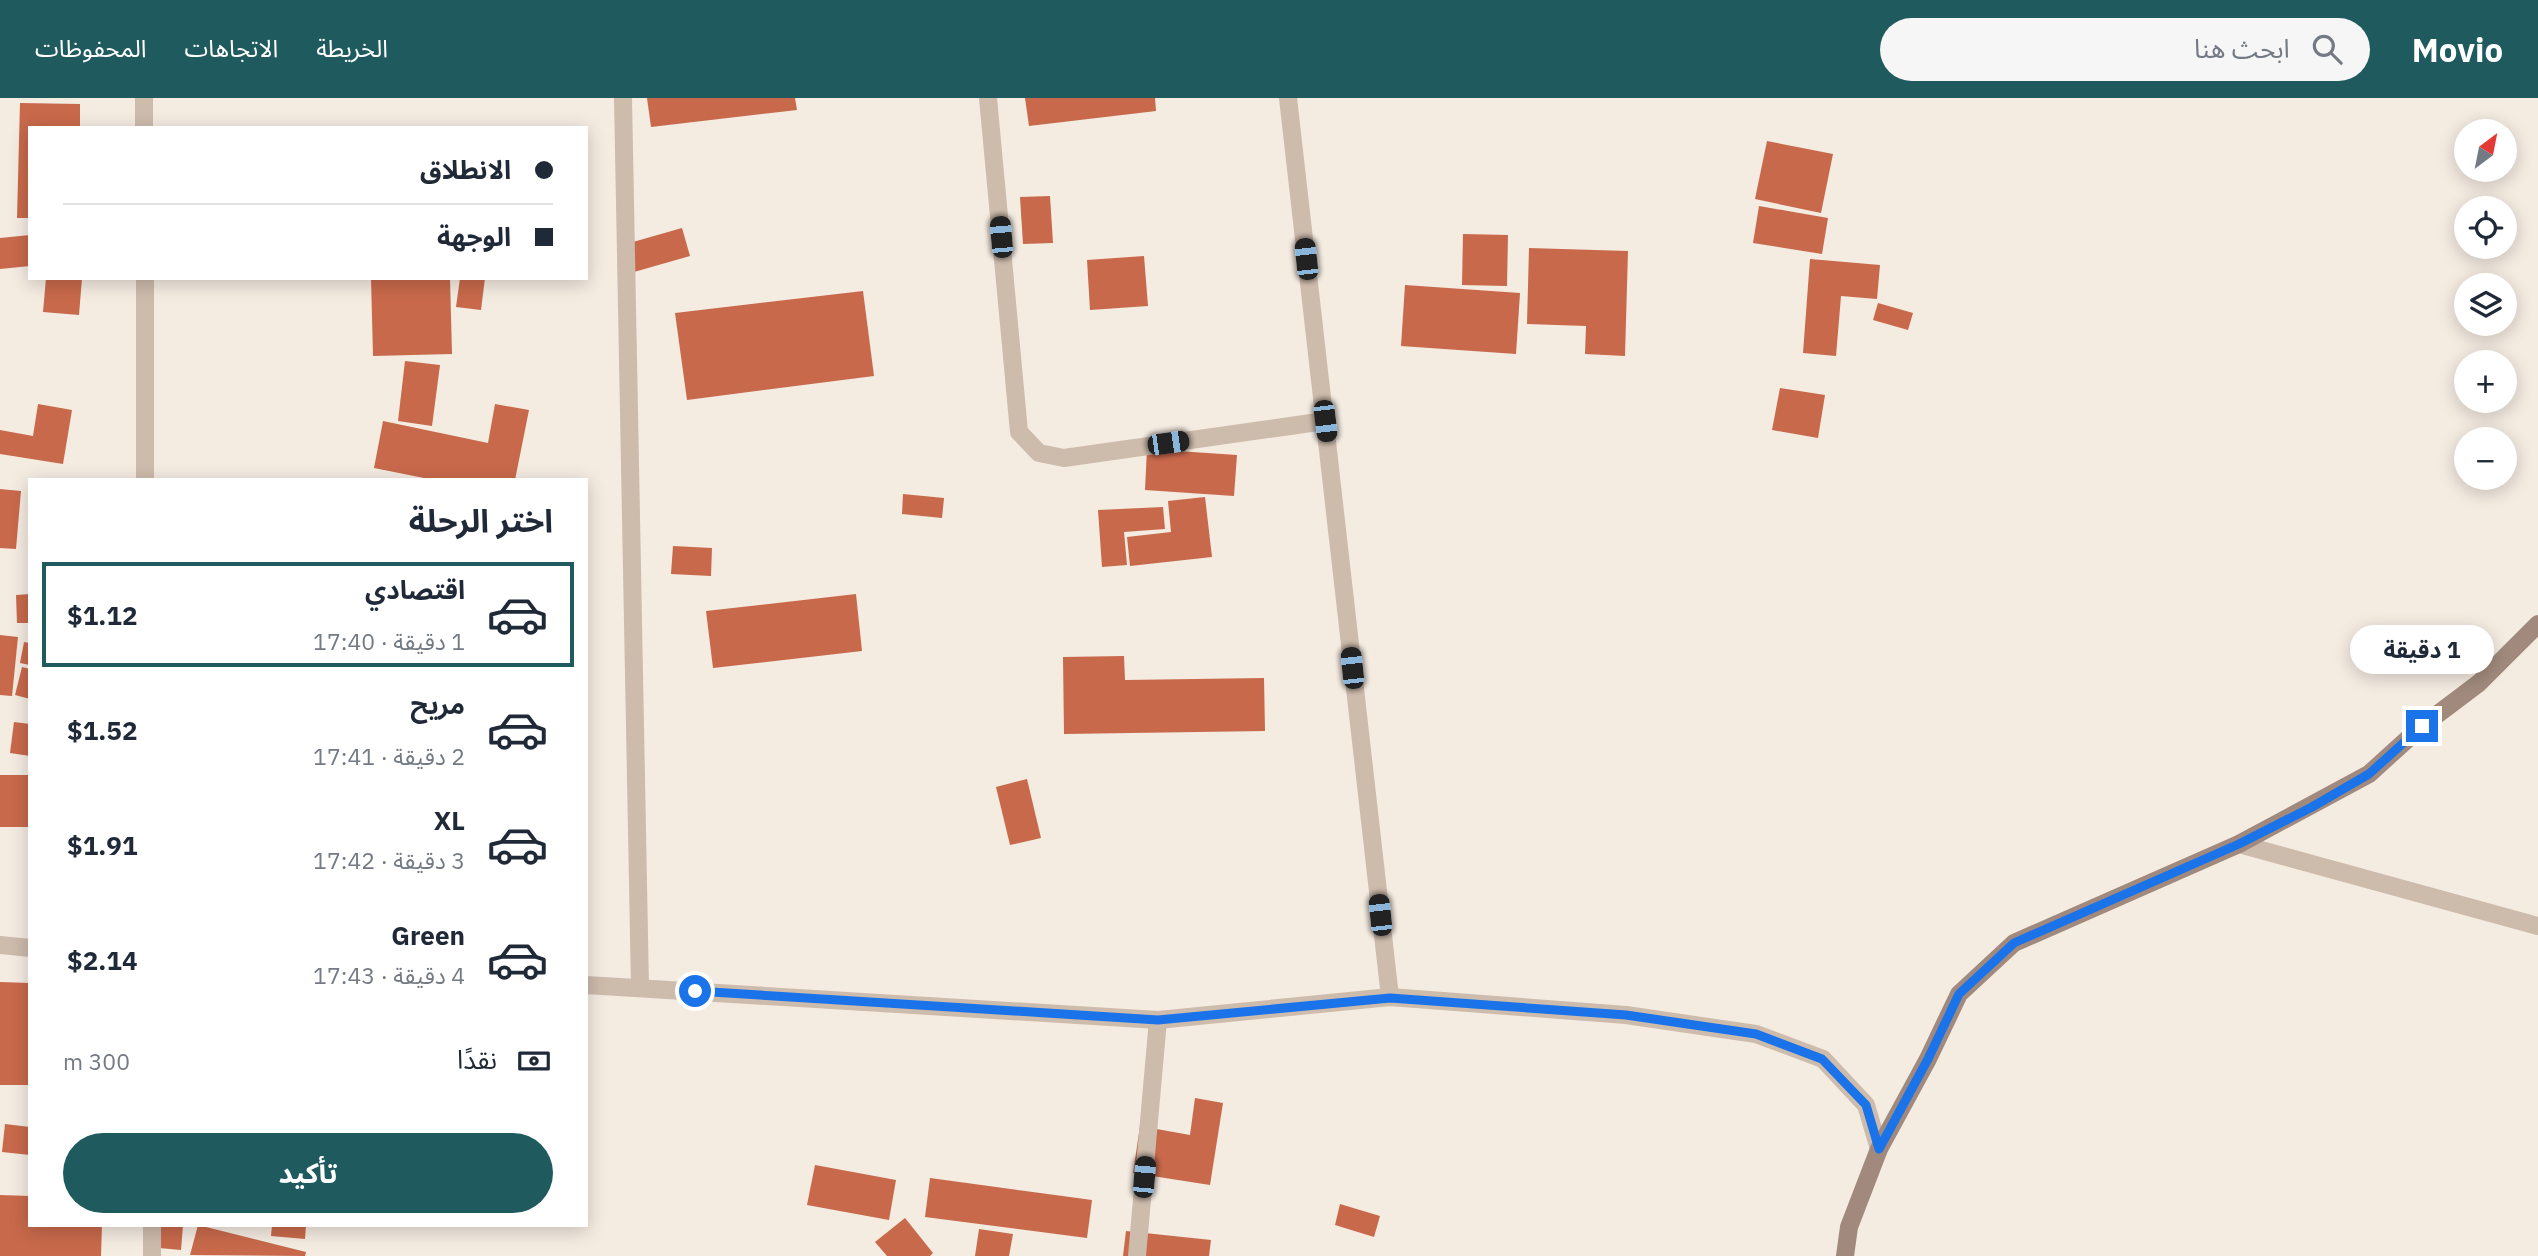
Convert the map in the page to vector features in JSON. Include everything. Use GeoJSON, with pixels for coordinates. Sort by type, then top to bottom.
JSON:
{"type":"FeatureCollection","features":[{"type":"Feature","properties":{"kind":"street"},"geometry":{"type":"LineString","coordinates":[[144,98],[144,126]]}},
{"type":"Feature","properties":{"kind":"street"},"geometry":{"type":"LineString","coordinates":[[623,98],[640,988]]}},
{"type":"Feature","properties":{"kind":"street"},"geometry":{"type":"LineString","coordinates":[[988,98],[1019,432],[1039,453],[1064,458],[1325,421]]}},
{"type":"Feature","properties":{"kind":"street"},"geometry":{"type":"LineString","coordinates":[[1288,98],[1390,998]]}},
{"type":"Feature","properties":{"kind":"street"},"geometry":{"type":"LineString","coordinates":[[145,280],[145,478]]}},
{"type":"Feature","properties":{"kind":"street"},"geometry":{"type":"LineString","coordinates":[[1845,1256],[1849,1227],[1879,1149],[1928,1059],[1959,994],[2014,943],[2239,844],[2369,774],[2422,726],[2479,682],[2538,624]]}},
{"type":"Feature","properties":{"kind":"street"},"geometry":{"type":"LineString","coordinates":[[2239,844],[2538,926]]}},
{"type":"Feature","properties":{"kind":"street"},"geometry":{"type":"LineString","coordinates":[[0,945],[28,948]]}},
{"type":"Feature","properties":{"kind":"street"},"geometry":{"type":"LineString","coordinates":[[588,985],[1158,1020],[1390,998],[1626,1015],[1756,1034],[1822,1059],[1866,1105],[1879,1149]]}},
{"type":"Feature","properties":{"kind":"street"},"geometry":{"type":"LineString","coordinates":[[1137,1256],[1158,1020]]}},
{"type":"Feature","properties":{"kind":"street"},"geometry":{"type":"LineString","coordinates":[[152,1227],[152,1256]]}},
{"type":"Feature","properties":{"kind":"building"},"geometry":{"type":"Polygon","coordinates":[[[647,98],[795,98],[797,110],[651,127],[647,98]]]}},
{"type":"Feature","properties":{"kind":"building"},"geometry":{"type":"Polygon","coordinates":[[[1025,98],[1155,98],[1156,111],[1029,126],[1025,98]]]}},
{"type":"Feature","properties":{"kind":"building"},"geometry":{"type":"Polygon","coordinates":[[[20,103],[80,104],[80,126],[28,126],[28,218],[17,218],[20,103]]]}},
{"type":"Feature","properties":{"kind":"building"},"geometry":{"type":"Polygon","coordinates":[[[1767,141],[1833,154],[1821,213],[1755,199],[1767,141]]]}},
{"type":"Feature","properties":{"kind":"building"},"geometry":{"type":"Polygon","coordinates":[[[1050,196],[1053,243],[1023,244],[1020,197],[1050,196]]]}},
{"type":"Feature","properties":{"kind":"building"},"geometry":{"type":"Polygon","coordinates":[[[1759,206],[1828,218],[1822,254],[1753,243],[1759,206]]]}},
{"type":"Feature","properties":{"kind":"building"},"geometry":{"type":"Polygon","coordinates":[[[682,228],[690,256],[634,272],[626,244],[682,228]]]}},
{"type":"Feature","properties":{"kind":"building"},"geometry":{"type":"Polygon","coordinates":[[[1463,234],[1508,235],[1507,286],[1462,285],[1463,234]]]}},
{"type":"Feature","properties":{"kind":"building"},"geometry":{"type":"Polygon","coordinates":[[[28,235],[28,266],[0,269],[0,238],[28,235]]]}},
{"type":"Feature","properties":{"kind":"building"},"geometry":{"type":"Polygon","coordinates":[[[1529,248],[1628,251],[1625,356],[1585,354],[1586,326],[1527,324],[1529,248]]]}},
{"type":"Feature","properties":{"kind":"building"},"geometry":{"type":"Polygon","coordinates":[[[1144,256],[1148,306],[1090,310],[1087,260],[1144,256]]]}},
{"type":"Feature","properties":{"kind":"building"},"geometry":{"type":"Polygon","coordinates":[[[1810,259],[1880,265],[1877,299],[1841,296],[1836,356],[1803,353],[1810,259]]]}},
{"type":"Feature","properties":{"kind":"building"},"geometry":{"type":"Polygon","coordinates":[[[46,280],[82,280],[79,315],[43,312],[46,280]]]}},
{"type":"Feature","properties":{"kind":"building"},"geometry":{"type":"Polygon","coordinates":[[[371,280],[450,280],[452,354],[373,356],[371,280]]]}},
{"type":"Feature","properties":{"kind":"building"},"geometry":{"type":"Polygon","coordinates":[[[460,280],[485,280],[481,310],[456,307],[460,280]]]}},
{"type":"Feature","properties":{"kind":"building"},"geometry":{"type":"Polygon","coordinates":[[[1405,285],[1520,293],[1516,354],[1401,346],[1405,285]]]}},
{"type":"Feature","properties":{"kind":"building"},"geometry":{"type":"Polygon","coordinates":[[[863,291],[874,376],[687,400],[675,313],[863,291]]]}},
{"type":"Feature","properties":{"kind":"building"},"geometry":{"type":"Polygon","coordinates":[[[1878,303],[1913,313],[1908,330],[1873,320],[1878,303]]]}},
{"type":"Feature","properties":{"kind":"building"},"geometry":{"type":"Polygon","coordinates":[[[405,361],[440,365],[432,426],[398,421],[405,361]]]}},
{"type":"Feature","properties":{"kind":"building"},"geometry":{"type":"Polygon","coordinates":[[[1780,388],[1825,395],[1818,438],[1772,430],[1780,388]]]}},
{"type":"Feature","properties":{"kind":"building"},"geometry":{"type":"Polygon","coordinates":[[[38,404],[72,410],[63,464],[0,454],[0,430],[33,436],[38,404]]]}},
{"type":"Feature","properties":{"kind":"building"},"geometry":{"type":"Polygon","coordinates":[[[495,404],[529,410],[515,478],[424,478],[374,468],[383,421],[488,443],[495,404]]]}},
{"type":"Feature","properties":{"kind":"building"},"geometry":{"type":"Polygon","coordinates":[[[1147,449],[1237,455],[1234,496],[1145,490],[1147,449]]]}},
{"type":"Feature","properties":{"kind":"building"},"geometry":{"type":"Polygon","coordinates":[[[0,489],[21,491],[16,549],[0,548],[0,489]]]}},
{"type":"Feature","properties":{"kind":"building"},"geometry":{"type":"Polygon","coordinates":[[[903,494],[944,498],[942,518],[902,514],[903,494]]]}},
{"type":"Feature","properties":{"kind":"building"},"geometry":{"type":"Polygon","coordinates":[[[1205,497],[1212,557],[1130,566],[1127,537],[1171,532],[1168,501],[1205,497]]]}},
{"type":"Feature","properties":{"kind":"building"},"geometry":{"type":"Polygon","coordinates":[[[1163,507],[1165,529],[1124,532],[1127,565],[1102,567],[1098,510],[1163,507]]]}},
{"type":"Feature","properties":{"kind":"building"},"geometry":{"type":"Polygon","coordinates":[[[673,546],[712,548],[711,576],[671,574],[673,546]]]}},
{"type":"Feature","properties":{"kind":"building"},"geometry":{"type":"Polygon","coordinates":[[[28,594],[28,623],[17,623],[16,595],[28,594]]]}},
{"type":"Feature","properties":{"kind":"building"},"geometry":{"type":"Polygon","coordinates":[[[856,594],[862,651],[713,668],[706,611],[856,594]]]}},
{"type":"Feature","properties":{"kind":"building"},"geometry":{"type":"Polygon","coordinates":[[[0,635],[18,637],[12,696],[0,695],[0,635]]]}},
{"type":"Feature","properties":{"kind":"building"},"geometry":{"type":"Polygon","coordinates":[[[24,642],[28,643],[28,665],[20,663],[24,642]]]}},
{"type":"Feature","properties":{"kind":"building"},"geometry":{"type":"Polygon","coordinates":[[[1124,656],[1125,680],[1264,678],[1265,731],[1064,734],[1063,657],[1124,656]]]}},
{"type":"Feature","properties":{"kind":"building"},"geometry":{"type":"Polygon","coordinates":[[[22,667],[28,668],[28,698],[15,695],[22,667]]]}},
{"type":"Feature","properties":{"kind":"building"},"geometry":{"type":"Polygon","coordinates":[[[14,722],[28,724],[28,756],[10,753],[14,722]]]}},
{"type":"Feature","properties":{"kind":"building"},"geometry":{"type":"Polygon","coordinates":[[[0,775],[28,775],[28,827],[0,827],[0,775]]]}},
{"type":"Feature","properties":{"kind":"building"},"geometry":{"type":"Polygon","coordinates":[[[1027,779],[1041,838],[1010,845],[996,787],[1027,779]]]}},
{"type":"Feature","properties":{"kind":"building"},"geometry":{"type":"Polygon","coordinates":[[[0,982],[28,983],[28,1085],[0,1085],[0,982]]]}},
{"type":"Feature","properties":{"kind":"building"},"geometry":{"type":"Polygon","coordinates":[[[1195,1098],[1223,1103],[1210,1185],[1133,1173],[1140,1126],[1190,1135],[1195,1098]]]}},
{"type":"Feature","properties":{"kind":"building"},"geometry":{"type":"Polygon","coordinates":[[[5,1124],[28,1127],[28,1155],[2,1152],[5,1124]]]}},
{"type":"Feature","properties":{"kind":"building"},"geometry":{"type":"Polygon","coordinates":[[[815,1165],[896,1180],[889,1220],[807,1205],[815,1165]]]}},
{"type":"Feature","properties":{"kind":"building"},"geometry":{"type":"Polygon","coordinates":[[[930,1178],[1092,1200],[1087,1238],[925,1217],[930,1178]]]}},
{"type":"Feature","properties":{"kind":"building"},"geometry":{"type":"Polygon","coordinates":[[[0,1195],[28,1196],[28,1227],[102,1227],[101,1256],[0,1256],[0,1195]]]}},
{"type":"Feature","properties":{"kind":"building"},"geometry":{"type":"Polygon","coordinates":[[[1340,1204],[1380,1216],[1374,1237],[1335,1225],[1340,1204]]]}},
{"type":"Feature","properties":{"kind":"building"},"geometry":{"type":"Polygon","coordinates":[[[905,1218],[933,1253],[930,1256],[887,1256],[875,1242],[905,1218]]]}},
{"type":"Feature","properties":{"kind":"building"},"geometry":{"type":"Polygon","coordinates":[[[151,1227],[183,1227],[181,1250],[148,1247],[151,1227]]]}},
{"type":"Feature","properties":{"kind":"building"},"geometry":{"type":"Polygon","coordinates":[[[197,1227],[306,1252],[305,1256],[190,1255],[197,1227]]]}},
{"type":"Feature","properties":{"kind":"building"},"geometry":{"type":"Polygon","coordinates":[[[272,1227],[306,1227],[305,1239],[271,1236],[272,1227]]]}},
{"type":"Feature","properties":{"kind":"building"},"geometry":{"type":"Polygon","coordinates":[[[979,1229],[1013,1234],[1009,1256],[975,1256],[979,1229]]]}},
{"type":"Feature","properties":{"kind":"building"},"geometry":{"type":"Polygon","coordinates":[[[1126,1231],[1211,1240],[1209,1256],[1123,1256],[1126,1231]]]}},
{"type":"Feature","properties":{"kind":"route"},"geometry":{"type":"LineString","coordinates":[[695,991],[1158,1020],[1390,998],[1626,1015],[1756,1034],[1822,1059],[1866,1105],[1879,1149],[1928,1059],[1959,994],[2014,943],[2239,844],[2312,807],[2369,774],[2422,726]]}}]}
